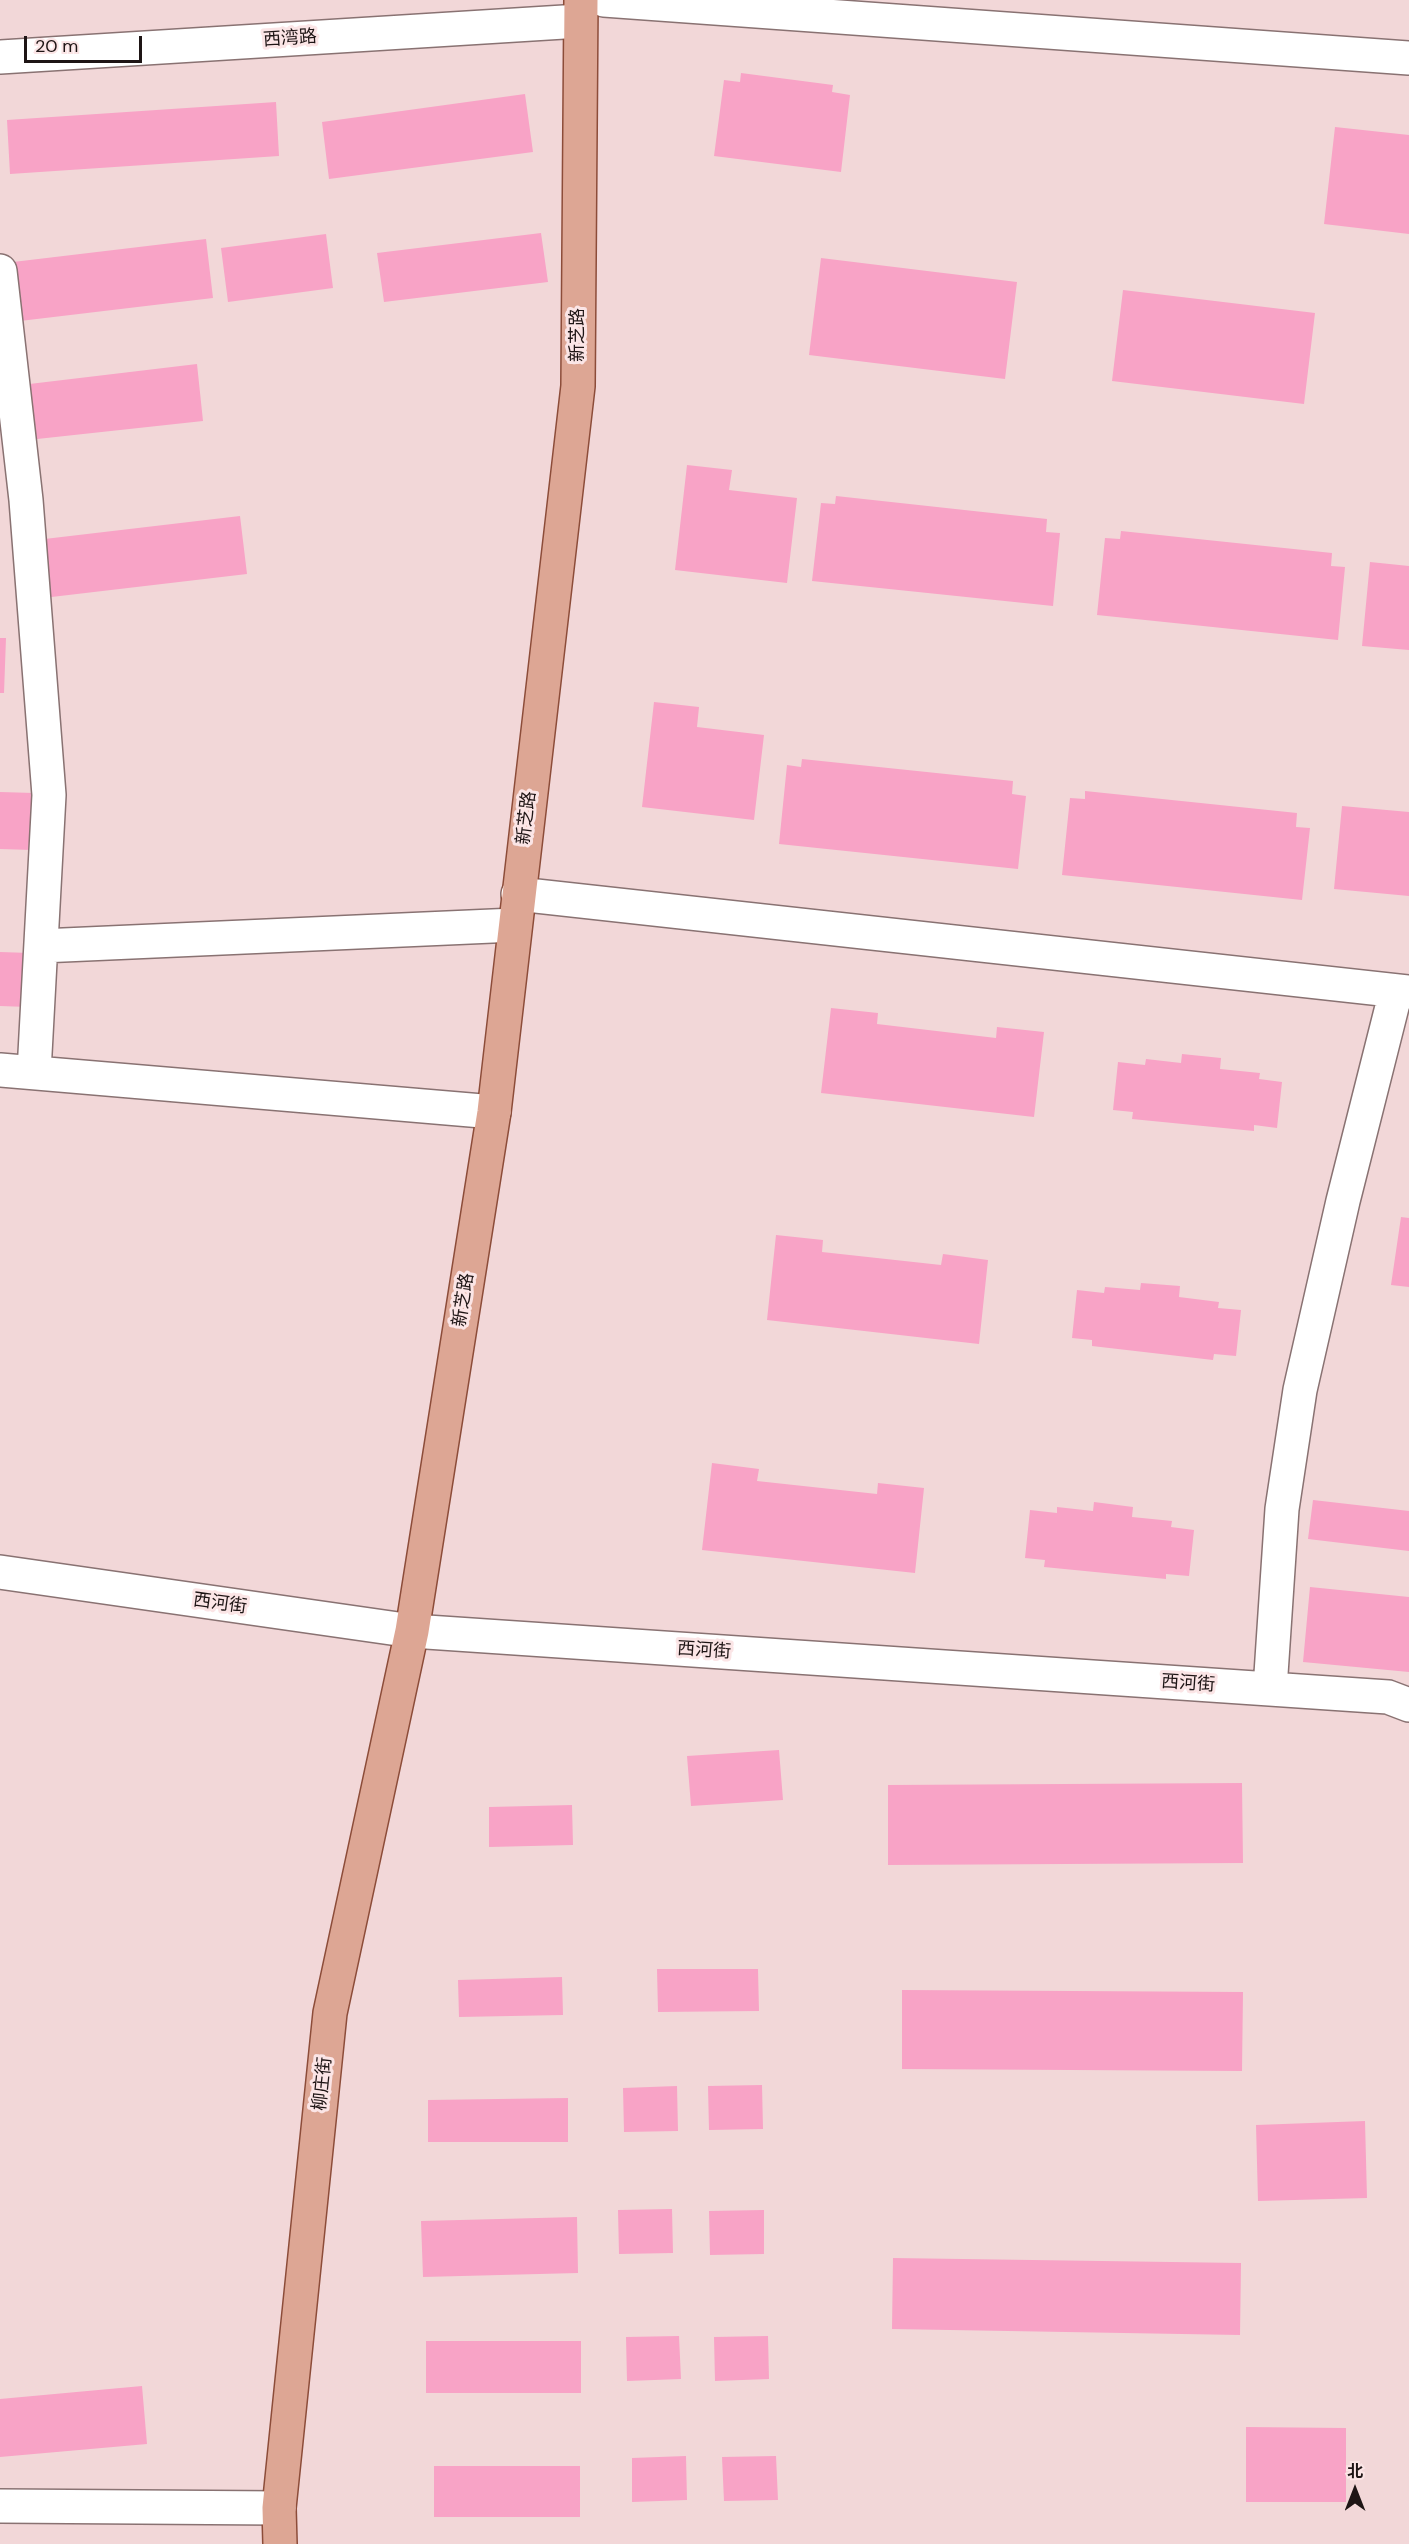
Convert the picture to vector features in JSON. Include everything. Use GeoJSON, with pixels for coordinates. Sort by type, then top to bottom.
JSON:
{"type":"FeatureCollection","features":[{"type":"Feature","properties":{"kind":"main road","name":"新芝路"},"geometry":{"type":"LineString","coordinates":[[412,1631],[494,1112],[578,386],[588,7]]}},
{"type":"Feature","properties":{"kind":"main road","name":"柳庄街"},"geometry":{"type":"LineString","coordinates":[[280,2544],[279,2508],[330,2013],[412,1631]]}},
{"type":"Feature","properties":{"kind":"street","name":"西湾路"},"geometry":{"type":"LineString","coordinates":[[0,57],[588,7],[1409,58]]}},
{"type":"Feature","properties":{"kind":"street"},"geometry":{"type":"LineString","coordinates":[[0,271],[26,500],[49,795],[34,1072]]}},
{"type":"Feature","properties":{"kind":"street"},"geometry":{"type":"LineString","coordinates":[[41,946],[517,909],[1402,992],[1343,1201],[1300,1390],[1282,1509],[1270,1689]]}},
{"type":"Feature","properties":{"kind":"street"},"geometry":{"type":"LineString","coordinates":[[0,1070],[494,1112]]}},
{"type":"Feature","properties":{"kind":"street","name":"西河街"},"geometry":{"type":"LineString","coordinates":[[0,1572],[412,1631],[1388,1697],[1409,1705]]}},
{"type":"Feature","properties":{"kind":"street"},"geometry":{"type":"LineString","coordinates":[[0,2506],[279,2508]]}},
{"type":"Feature","properties":{"kind":"building"},"geometry":{"type":"Polygon","coordinates":[[[741,73],[833,85],[832,92],[850,95],[841,172],[714,156],[724,80],[740,82],[741,73]]]}},
{"type":"Feature","properties":{"kind":"building"},"geometry":{"type":"Polygon","coordinates":[[[525,94],[533,152],[329,179],[322,122],[525,94]]]}},
{"type":"Feature","properties":{"kind":"building"},"geometry":{"type":"Polygon","coordinates":[[[276,102],[279,156],[10,174],[7,120],[276,102]]]}},
{"type":"Feature","properties":{"kind":"building"},"geometry":{"type":"Polygon","coordinates":[[[1335,127],[1409,135],[1409,234],[1324,224],[1335,127]]]}},
{"type":"Feature","properties":{"kind":"building"},"geometry":{"type":"Polygon","coordinates":[[[541,233],[548,282],[384,302],[377,253],[541,233]]]}},
{"type":"Feature","properties":{"kind":"building"},"geometry":{"type":"Polygon","coordinates":[[[326,234],[333,288],[228,302],[221,248],[326,234]]]}},
{"type":"Feature","properties":{"kind":"building"},"geometry":{"type":"Polygon","coordinates":[[[206,239],[213,298],[20,321],[13,262],[206,239]]]}},
{"type":"Feature","properties":{"kind":"building"},"geometry":{"type":"Polygon","coordinates":[[[821,258],[1017,282],[1005,379],[809,355],[821,258]]]}},
{"type":"Feature","properties":{"kind":"building"},"geometry":{"type":"Polygon","coordinates":[[[1123,290],[1315,313],[1304,404],[1112,381],[1123,290]]]}},
{"type":"Feature","properties":{"kind":"building"},"geometry":{"type":"Polygon","coordinates":[[[197,364],[203,421],[28,440],[21,385],[197,364]]]}},
{"type":"Feature","properties":{"kind":"building"},"geometry":{"type":"Polygon","coordinates":[[[687,465],[732,470],[729,490],[797,498],[787,583],[675,570],[687,465]]]}},
{"type":"Feature","properties":{"kind":"building"},"geometry":{"type":"Polygon","coordinates":[[[836,496],[1047,519],[1046,532],[1060,533],[1053,606],[812,581],[821,503],[835,504],[836,496]]]}},
{"type":"Feature","properties":{"kind":"building"},"geometry":{"type":"Polygon","coordinates":[[[240,516],[247,574],[43,598],[36,540],[240,516]]]}},
{"type":"Feature","properties":{"kind":"building"},"geometry":{"type":"Polygon","coordinates":[[[1121,531],[1332,553],[1331,566],[1345,567],[1338,640],[1097,615],[1105,538],[1120,539],[1121,531]]]}},
{"type":"Feature","properties":{"kind":"building"},"geometry":{"type":"Polygon","coordinates":[[[1370,562],[1409,566],[1409,650],[1362,646],[1370,562]]]}},
{"type":"Feature","properties":{"kind":"building"},"geometry":{"type":"Polygon","coordinates":[[[0,638],[6,638],[4,693],[0,693],[0,638]]]}},
{"type":"Feature","properties":{"kind":"building"},"geometry":{"type":"Polygon","coordinates":[[[654,702],[699,707],[697,727],[764,735],[754,820],[642,807],[654,702]]]}},
{"type":"Feature","properties":{"kind":"building"},"geometry":{"type":"Polygon","coordinates":[[[802,759],[1013,781],[1012,794],[1026,796],[1018,869],[779,844],[787,765],[801,767],[802,759]]]}},
{"type":"Feature","properties":{"kind":"building"},"geometry":{"type":"Polygon","coordinates":[[[1085,791],[1297,813],[1296,827],[1310,828],[1302,900],[1062,875],[1070,798],[1085,799],[1085,791]]]}},
{"type":"Feature","properties":{"kind":"building"},"geometry":{"type":"Polygon","coordinates":[[[0,792],[34,793],[32,850],[0,849],[0,792]]]}},
{"type":"Feature","properties":{"kind":"building"},"geometry":{"type":"Polygon","coordinates":[[[1342,806],[1409,812],[1409,896],[1334,889],[1342,806]]]}},
{"type":"Feature","properties":{"kind":"building"},"geometry":{"type":"Polygon","coordinates":[[[0,952],[30,953],[28,1007],[0,1006],[0,952]]]}},
{"type":"Feature","properties":{"kind":"building"},"geometry":{"type":"Polygon","coordinates":[[[831,1008],[878,1013],[877,1024],[996,1038],[997,1027],[1044,1032],[1034,1117],[821,1093],[831,1008]]]}},
{"type":"Feature","properties":{"kind":"building"},"geometry":{"type":"Polygon","coordinates":[[[1182,1054],[1221,1058],[1220,1069],[1260,1073],[1259,1079],[1282,1082],[1277,1128],[1254,1125],[1254,1131],[1132,1119],[1133,1112],[1113,1110],[1118,1062],[1145,1065],[1146,1059],[1181,1063],[1182,1054]]]}},
{"type":"Feature","properties":{"kind":"building"},"geometry":{"type":"Polygon","coordinates":[[[1401,1217],[1409,1218],[1409,1287],[1391,1285],[1401,1217]]]}},
{"type":"Feature","properties":{"kind":"building"},"geometry":{"type":"Polygon","coordinates":[[[776,1235],[823,1240],[822,1252],[941,1265],[943,1254],[988,1260],[979,1344],[767,1320],[776,1235]]]}},
{"type":"Feature","properties":{"kind":"building"},"geometry":{"type":"Polygon","coordinates":[[[1141,1283],[1180,1286],[1179,1297],[1219,1302],[1218,1308],[1241,1310],[1236,1356],[1214,1354],[1213,1360],[1092,1346],[1092,1340],[1072,1338],[1077,1290],[1104,1293],[1105,1287],[1140,1290],[1141,1283]]]}},
{"type":"Feature","properties":{"kind":"building"},"geometry":{"type":"Polygon","coordinates":[[[712,1463],[759,1469],[757,1481],[877,1494],[878,1483],[924,1488],[915,1573],[702,1550],[712,1463]]]}},
{"type":"Feature","properties":{"kind":"building"},"geometry":{"type":"Polygon","coordinates":[[[1313,1500],[1409,1511],[1409,1551],[1308,1539],[1313,1500]]]}},
{"type":"Feature","properties":{"kind":"building"},"geometry":{"type":"Polygon","coordinates":[[[1094,1502],[1133,1507],[1132,1517],[1172,1521],[1171,1527],[1194,1530],[1189,1576],[1166,1574],[1166,1579],[1044,1567],[1045,1560],[1025,1558],[1030,1510],[1057,1513],[1057,1507],[1093,1511],[1094,1502]]]}},
{"type":"Feature","properties":{"kind":"building"},"geometry":{"type":"Polygon","coordinates":[[[1310,1587],[1409,1597],[1409,1672],[1303,1662],[1310,1587]]]}},
{"type":"Feature","properties":{"kind":"building"},"geometry":{"type":"Polygon","coordinates":[[[779,1750],[783,1800],[691,1806],[687,1756],[779,1750]]]}},
{"type":"Feature","properties":{"kind":"building"},"geometry":{"type":"Polygon","coordinates":[[[1242,1783],[1243,1863],[888,1865],[888,1785],[1242,1783]]]}},
{"type":"Feature","properties":{"kind":"building"},"geometry":{"type":"Polygon","coordinates":[[[572,1805],[573,1845],[489,1847],[489,1807],[572,1805]]]}},
{"type":"Feature","properties":{"kind":"building"},"geometry":{"type":"Polygon","coordinates":[[[657,1969],[758,1969],[759,2011],[658,2012],[657,1969]]]}},
{"type":"Feature","properties":{"kind":"building"},"geometry":{"type":"Polygon","coordinates":[[[562,1977],[563,2015],[459,2017],[458,1980],[562,1977]]]}},
{"type":"Feature","properties":{"kind":"building"},"geometry":{"type":"Polygon","coordinates":[[[902,1990],[1243,1992],[1242,2071],[902,2069],[902,1990]]]}},
{"type":"Feature","properties":{"kind":"building"},"geometry":{"type":"Polygon","coordinates":[[[762,2085],[763,2129],[709,2130],[708,2086],[762,2085]]]}},
{"type":"Feature","properties":{"kind":"building"},"geometry":{"type":"Polygon","coordinates":[[[677,2086],[678,2131],[624,2132],[623,2088],[677,2086]]]}},
{"type":"Feature","properties":{"kind":"building"},"geometry":{"type":"Polygon","coordinates":[[[568,2098],[568,2142],[428,2142],[428,2100],[568,2098]]]}},
{"type":"Feature","properties":{"kind":"building"},"geometry":{"type":"Polygon","coordinates":[[[1365,2121],[1367,2198],[1258,2201],[1256,2125],[1365,2121]]]}},
{"type":"Feature","properties":{"kind":"building"},"geometry":{"type":"Polygon","coordinates":[[[672,2209],[673,2253],[619,2254],[618,2210],[672,2209]]]}},
{"type":"Feature","properties":{"kind":"building"},"geometry":{"type":"Polygon","coordinates":[[[764,2210],[764,2254],[710,2255],[709,2211],[764,2210]]]}},
{"type":"Feature","properties":{"kind":"building"},"geometry":{"type":"Polygon","coordinates":[[[577,2217],[578,2273],[423,2277],[421,2221],[577,2217]]]}},
{"type":"Feature","properties":{"kind":"building"},"geometry":{"type":"Polygon","coordinates":[[[893,2258],[1241,2263],[1240,2335],[892,2329],[893,2258]]]}},
{"type":"Feature","properties":{"kind":"building"},"geometry":{"type":"Polygon","coordinates":[[[679,2336],[681,2379],[627,2381],[626,2337],[679,2336]]]}},
{"type":"Feature","properties":{"kind":"building"},"geometry":{"type":"Polygon","coordinates":[[[768,2336],[769,2379],[715,2381],[714,2337],[768,2336]]]}},
{"type":"Feature","properties":{"kind":"building"},"geometry":{"type":"Polygon","coordinates":[[[426,2341],[581,2341],[581,2393],[426,2393],[426,2341]]]}},
{"type":"Feature","properties":{"kind":"building"},"geometry":{"type":"Polygon","coordinates":[[[142,2386],[147,2444],[0,2457],[0,2399],[142,2386]]]}},
{"type":"Feature","properties":{"kind":"building"},"geometry":{"type":"Polygon","coordinates":[[[1246,2427],[1346,2428],[1346,2502],[1246,2502],[1246,2427]]]}},
{"type":"Feature","properties":{"kind":"building"},"geometry":{"type":"Polygon","coordinates":[[[686,2456],[687,2500],[632,2502],[632,2458],[686,2456]]]}},
{"type":"Feature","properties":{"kind":"building"},"geometry":{"type":"Polygon","coordinates":[[[776,2456],[778,2500],[724,2501],[722,2457],[776,2456]]]}},
{"type":"Feature","properties":{"kind":"building"},"geometry":{"type":"Polygon","coordinates":[[[434,2466],[580,2466],[580,2517],[434,2517],[434,2466]]]}}]}
